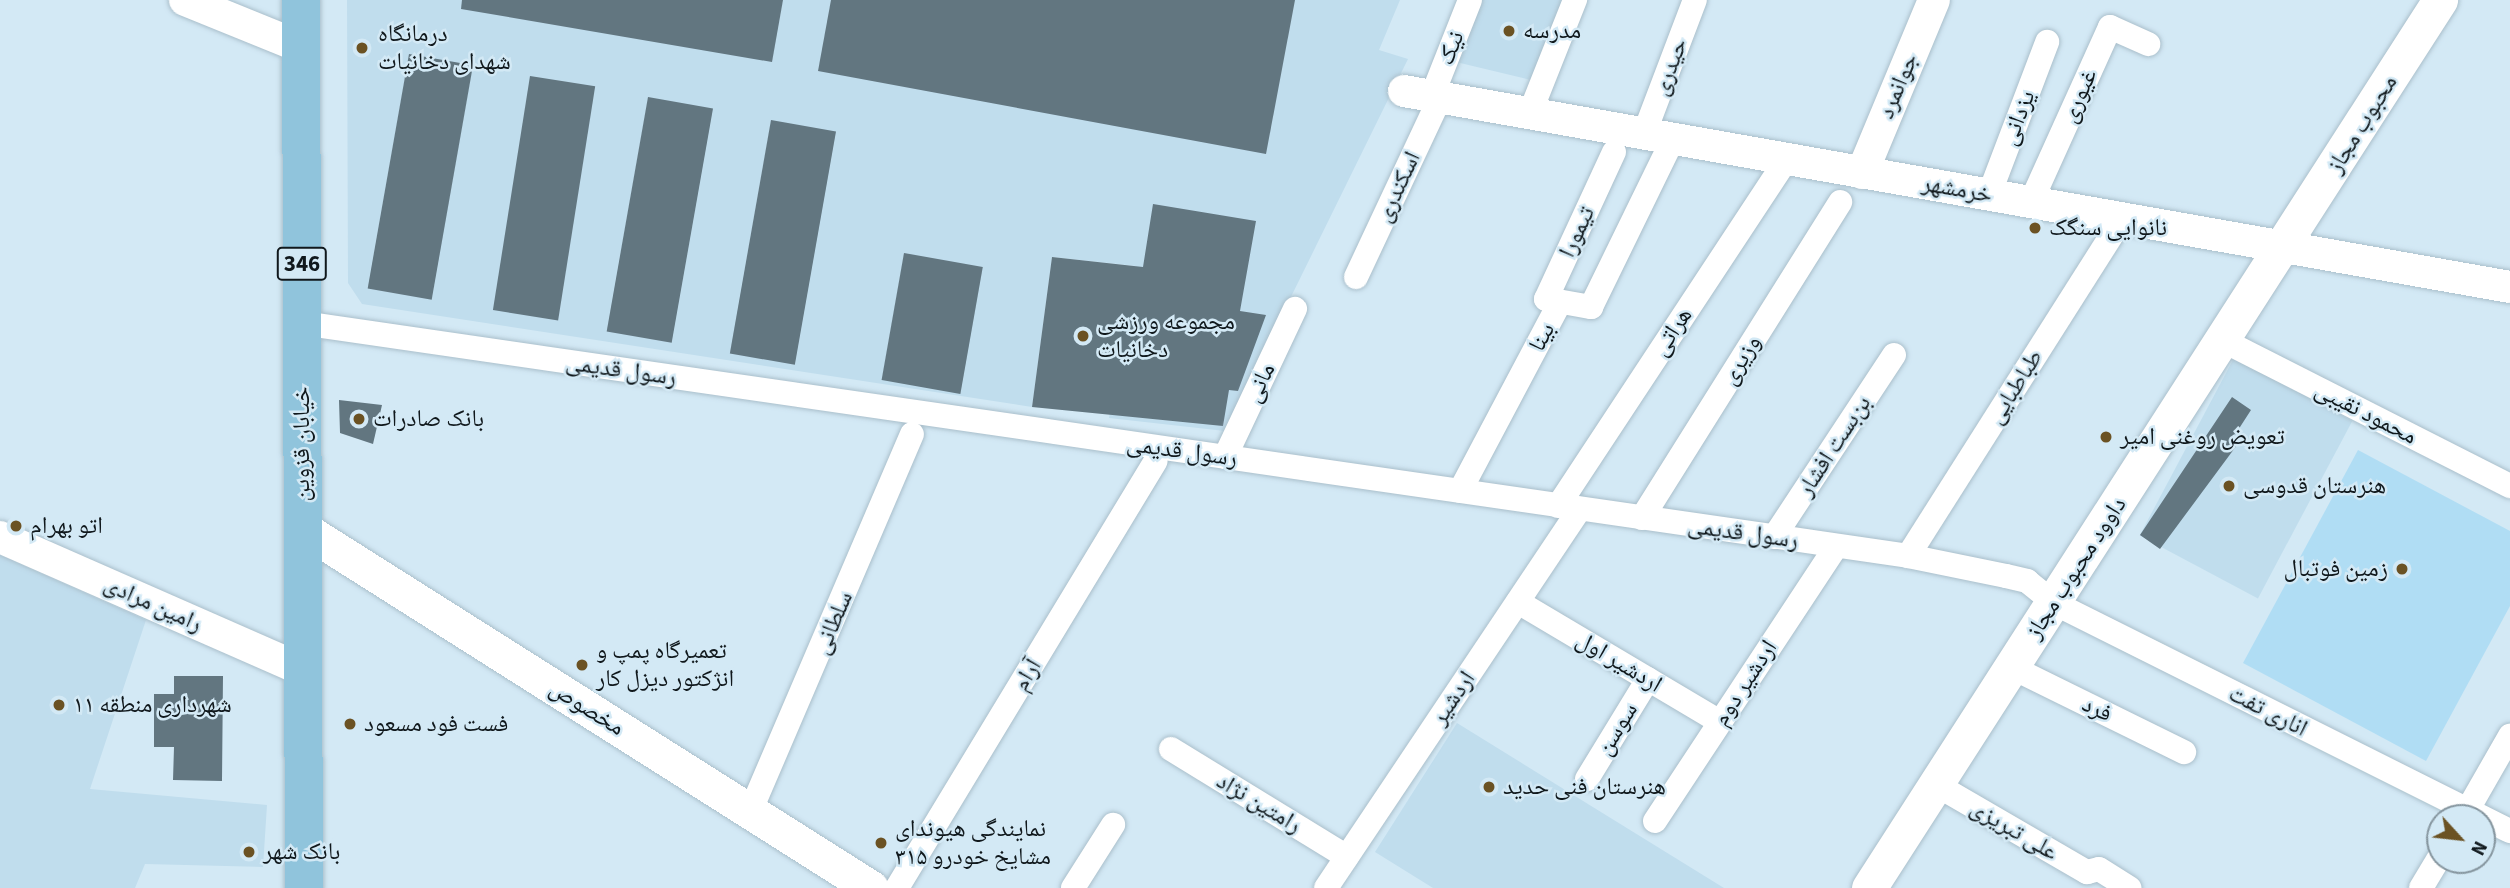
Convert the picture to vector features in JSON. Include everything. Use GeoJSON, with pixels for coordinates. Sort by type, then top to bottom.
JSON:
{"type":"FeatureCollection","features":[{"type":"Feature","properties":{"kind":"main road","name":"خیابان قزوین"},"geometry":{"type":"LineString","coordinates":[[301,0],[304,888]]}},
{"type":"Feature","properties":{"kind":"main road","name":"محبوب مجاز"},"geometry":{"type":"LineString","coordinates":[[2283,247],[2440,0]]}},
{"type":"Feature","properties":{"kind":"main road","name":"داوود محبوب مجاز"},"geometry":{"type":"LineString","coordinates":[[1869,888],[2283,247]]}},
{"type":"Feature","properties":{"kind":"main road","name":"مخصوص"},"geometry":{"type":"LineString","coordinates":[[302,528],[871,888]]}},
{"type":"Feature","properties":{"kind":"street"},"geometry":{"type":"LineString","coordinates":[[185,0],[302,47]]}},
{"type":"Feature","properties":{"kind":"street","name":"نیک"},"geometry":{"type":"LineString","coordinates":[[1425,95],[1470,0]]}},
{"type":"Feature","properties":{"kind":"street"},"geometry":{"type":"LineString","coordinates":[[1530,113],[1575,0]]}},
{"type":"Feature","properties":{"kind":"street","name":"حیدری"},"geometry":{"type":"LineString","coordinates":[[1659,136],[1695,0]]}},
{"type":"Feature","properties":{"kind":"street","name":"جوانمرد"},"geometry":{"type":"LineString","coordinates":[[1862,173],[1934,0]]}},
{"type":"Feature","properties":{"kind":"street","name":"غیوری"},"geometry":{"type":"LineString","coordinates":[[2031,202],[2110,27],[2148,44]]}},
{"type":"Feature","properties":{"kind":"street","name":"یزدانی"},"geometry":{"type":"LineString","coordinates":[[1989,195],[2047,41]]}},
{"type":"Feature","properties":{"kind":"street","name":"خرمشهر"},"geometry":{"type":"LineString","coordinates":[[1425,95],[2509,286]]}},
{"type":"Feature","properties":{"kind":"street","name":"اسکندری"},"geometry":{"type":"LineString","coordinates":[[1356,276],[1425,95]]}},
{"type":"Feature","properties":{"kind":"street","name":"بینا"},"geometry":{"type":"LineString","coordinates":[[1460,491],[1560,302],[1591,307],[1659,136]]}},
{"type":"Feature","properties":{"kind":"street","name":"تیمورا"},"geometry":{"type":"LineString","coordinates":[[1560,302],[1546,299],[1614,152]]}},
{"type":"Feature","properties":{"kind":"street","name":"هراتی"},"geometry":{"type":"LineString","coordinates":[[1569,507],[1787,159]]}},
{"type":"Feature","properties":{"kind":"street","name":"وزیری"},"geometry":{"type":"LineString","coordinates":[[1642,518],[1840,202]]}},
{"type":"Feature","properties":{"kind":"street","name":"طباطبایی"},"geometry":{"type":"LineString","coordinates":[[1908,556],[2122,219]]}},
{"type":"Feature","properties":{"kind":"street","name":"مانی"},"geometry":{"type":"LineString","coordinates":[[1225,457],[1295,309]]}},
{"type":"Feature","properties":{"kind":"street","name":"رسول قدیمی"},"geometry":{"type":"LineString","coordinates":[[302,323],[1908,556],[2027,581],[2054,603]]}},
{"type":"Feature","properties":{"kind":"street","name":"محمود نقیبی"},"geometry":{"type":"LineString","coordinates":[[2222,340],[2510,485]]}},
{"type":"Feature","properties":{"kind":"street","name":"بن‌بست افشار"},"geometry":{"type":"LineString","coordinates":[[1774,537],[1894,355]]}},
{"type":"Feature","properties":{"kind":"street","name":"سلطانی"},"geometry":{"type":"LineString","coordinates":[[750,812],[912,434]]}},
{"type":"Feature","properties":{"kind":"street","name":"آرام"},"geometry":{"type":"LineString","coordinates":[[897,888],[1156,461]]}},
{"type":"Feature","properties":{"kind":"street","name":"اردشیر"},"geometry":{"type":"LineString","coordinates":[[1326,888],[1518,602],[1569,507]]}},
{"type":"Feature","properties":{"kind":"street","name":"رامین مرادی"},"geometry":{"type":"LineString","coordinates":[[0,537],[305,671]]}},
{"type":"Feature","properties":{"kind":"street","name":"اردشیر دوم"},"geometry":{"type":"LineString","coordinates":[[1655,821],[1836,546]]}},
{"type":"Feature","properties":{"kind":"street","name":"اردشیر اول"},"geometry":{"type":"LineString","coordinates":[[1518,602],[1720,722]]}},
{"type":"Feature","properties":{"kind":"street","name":"اناری تفت"},"geometry":{"type":"LineString","coordinates":[[2054,603],[2444,804]]}},
{"type":"Feature","properties":{"kind":"street","name":"فرد"},"geometry":{"type":"LineString","coordinates":[[2011,667],[2184,751]]}},
{"type":"Feature","properties":{"kind":"street","name":"سوسن"},"geometry":{"type":"LineString","coordinates":[[1587,779],[1648,679]]}},
{"type":"Feature","properties":{"kind":"street"},"geometry":{"type":"LineString","coordinates":[[2471,804],[2510,736]]}},
{"type":"Feature","properties":{"kind":"street","name":"رامتین نژاد"},"geometry":{"type":"LineString","coordinates":[[1171,749],[1347,857]]}},
{"type":"Feature","properties":{"kind":"street","name":"علی تبریزی"},"geometry":{"type":"LineString","coordinates":[[1935,784],[2087,872],[2099,869],[2130,888]]}},
{"type":"Feature","properties":{"kind":"street"},"geometry":{"type":"LineString","coordinates":[[1073,888],[1113,825]]}},
{"type":"Feature","properties":{"kind":"shaded area"},"geometry":{"type":"Polygon","coordinates":[[[347,0],[1400,0],[1379,50],[1408,59],[1225,431],[1109,418],[1136,266],[1052,257],[1032,407],[362,304],[348,283],[347,0]]]}},
{"type":"Feature","properties":{"kind":"shaded area","name":"مدرسه"},"geometry":{"type":"Polygon","coordinates":[[[1479,0],[1563,0],[1531,80],[1456,62],[1479,0]]]}},
{"type":"Feature","properties":{"kind":"shaded area","name":"هنرستان قدوسی"},"geometry":{"type":"Polygon","coordinates":[[[2234,358],[2352,421],[2258,598],[2140,535],[2234,358]]]}},
{"type":"Feature","properties":{"kind":"shaded area","name":"زمین فوتبال"},"geometry":{"type":"Polygon","coordinates":[[[2358,450],[2510,531],[2510,606],[2426,761],[2243,663],[2358,450]]]}},
{"type":"Feature","properties":{"kind":"shaded area","name":"شهرداری منطقه ۱۱"},"geometry":{"type":"Polygon","coordinates":[[[0,555],[146,620],[90,789],[267,805],[263,867],[145,864],[135,888],[0,888],[0,555]]]}},
{"type":"Feature","properties":{"kind":"shaded area","name":"هنرستان فنی حدید"},"geometry":{"type":"Polygon","coordinates":[[[1457,723],[1724,888],[1433,888],[1375,852],[1457,723]]]}},
{"type":"Feature","properties":{"kind":"building"},"geometry":{"type":"Polygon","coordinates":[[[462,0],[783,0],[772,62],[461,9],[462,0]]]}},
{"type":"Feature","properties":{"kind":"building"},"geometry":{"type":"Polygon","coordinates":[[[831,0],[1295,0],[1266,154],[818,71],[831,0]]]}},
{"type":"Feature","properties":{"kind":"building"},"geometry":{"type":"Polygon","coordinates":[[[409,54],[473,65],[432,300],[368,288],[409,54]]]}},
{"type":"Feature","properties":{"kind":"building"},"geometry":{"type":"Polygon","coordinates":[[[530,76],[595,86],[558,320],[493,310],[530,76]]]}},
{"type":"Feature","properties":{"kind":"building"},"geometry":{"type":"Polygon","coordinates":[[[648,97],[713,108],[672,343],[607,331],[648,97]]]}},
{"type":"Feature","properties":{"kind":"building"},"geometry":{"type":"Polygon","coordinates":[[[771,120],[836,131],[795,365],[730,353],[771,120]]]}},
{"type":"Feature","properties":{"kind":"building"},"geometry":{"type":"Polygon","coordinates":[[[1153,204],[1256,221],[1240,311],[1266,315],[1238,391],[1229,390],[1223,426],[1032,407],[1052,257],[1143,267],[1153,204]]]}},
{"type":"Feature","properties":{"kind":"building"},"geometry":{"type":"Polygon","coordinates":[[[904,253],[983,267],[960,394],[882,380],[904,253]]]}},
{"type":"Feature","properties":{"kind":"building"},"geometry":{"type":"Polygon","coordinates":[[[2232,397],[2251,410],[2231,441],[2237,445],[2160,549],[2140,535],[2232,397]]]}},
{"type":"Feature","properties":{"kind":"building","name":"بانک صادرات"},"geometry":{"type":"Polygon","coordinates":[[[339,400],[382,405],[373,444],[340,433],[339,400]]]}},
{"type":"Feature","properties":{"kind":"building"},"geometry":{"type":"Polygon","coordinates":[[[174,676],[223,676],[222,781],[173,780],[174,747],[154,747],[154,694],[174,694],[174,676]]]}},
{"type":"Feature","properties":{"kind":"place","name":"مدرسه"},"geometry":{"type":"Point","coordinates":[1509,31]}},
{"type":"Feature","properties":{"kind":"place","name":"درمانگاه شهدای دخانیات"},"geometry":{"type":"Point","coordinates":[362,48]}},
{"type":"Feature","properties":{"kind":"place","name":"نانوایی سنگک"},"geometry":{"type":"Point","coordinates":[2035,228]}},
{"type":"Feature","properties":{"kind":"place","name":"مجموعه ورزشی دخانیات"},"geometry":{"type":"Point","coordinates":[1083,336]}},
{"type":"Feature","properties":{"kind":"place","name":"بانک صادرات"},"geometry":{"type":"Point","coordinates":[359,419]}},
{"type":"Feature","properties":{"kind":"place","name":"تعویض روغنی امیر"},"geometry":{"type":"Point","coordinates":[2106,437]}},
{"type":"Feature","properties":{"kind":"place","name":"هنرستان قدوسی"},"geometry":{"type":"Point","coordinates":[2229,486]}},
{"type":"Feature","properties":{"kind":"place","name":"اتو بهرام"},"geometry":{"type":"Point","coordinates":[16,526]}},
{"type":"Feature","properties":{"kind":"place","name":"زمین فوتبال"},"geometry":{"type":"Point","coordinates":[2402,569]}},
{"type":"Feature","properties":{"kind":"place","name":"تعمیرگاه پمپ و انژکتور دیزل کار"},"geometry":{"type":"Point","coordinates":[582,665]}},
{"type":"Feature","properties":{"kind":"place","name":"شهرداری منطقه ۱۱"},"geometry":{"type":"Point","coordinates":[59,705]}},
{"type":"Feature","properties":{"kind":"place","name":"فست فود مسعود"},"geometry":{"type":"Point","coordinates":[350,724]}},
{"type":"Feature","properties":{"kind":"place","name":"هنرستان فنی حدید"},"geometry":{"type":"Point","coordinates":[1489,787]}},
{"type":"Feature","properties":{"kind":"place","name":"نمایندگی هیوندای ۳۱۵ مشایخ خودرو"},"geometry":{"type":"Point","coordinates":[881,843]}},
{"type":"Feature","properties":{"kind":"place","name":"بانک شهر"},"geometry":{"type":"Point","coordinates":[249,852]}}]}
